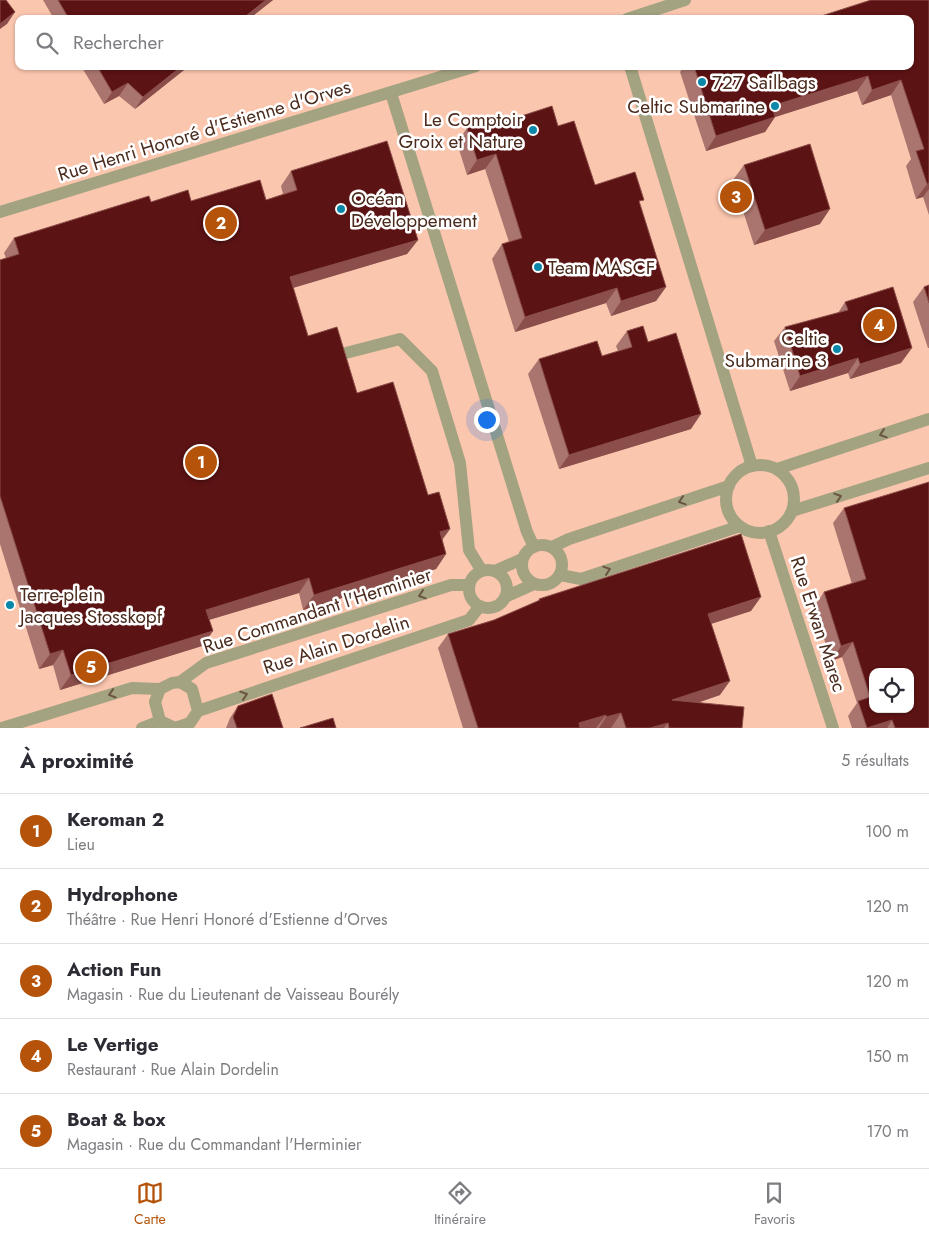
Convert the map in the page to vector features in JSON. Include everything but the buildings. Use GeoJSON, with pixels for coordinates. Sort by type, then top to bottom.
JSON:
{"type":"FeatureCollection","features":[{"type":"Feature","properties":{"kind":"street"},"geometry":{"type":"LineString","coordinates":[[639,15],[685,0]]}},
{"type":"Feature","properties":{"kind":"street","name":"Rue Henri Honoré d'Estienne d'Orves"},"geometry":{"type":"LineString","coordinates":[[0,212],[463,70]]}},
{"type":"Feature","properties":{"kind":"street"},"geometry":{"type":"LineString","coordinates":[[631,70],[752,466]]}},
{"type":"Feature","properties":{"kind":"street"},"geometry":{"type":"LineString","coordinates":[[391,93],[521,514],[534,547]]}},
{"type":"Feature","properties":{"kind":"street"},"geometry":{"type":"LineString","coordinates":[[338,354],[400,338],[432,372],[460,463],[469,550],[488,571],[504,579],[506,585],[505,597]]}},
{"type":"Feature","properties":{"kind":"street"},"geometry":{"type":"LineString","coordinates":[[777,469],[790,483],[794,502],[792,512],[782,524],[769,532],[754,532],[740,526],[732,518],[727,508],[729,486],[734,477],[752,466],[760,465],[777,469],[929,418]]}},
{"type":"Feature","properties":{"kind":"street"},"geometry":{"type":"LineString","coordinates":[[792,512],[929,468]]}},
{"type":"Feature","properties":{"kind":"street"},"geometry":{"type":"LineString","coordinates":[[552,548],[569,539],[729,486]]}},
{"type":"Feature","properties":{"kind":"street"},"geometry":{"type":"LineString","coordinates":[[560,575],[580,579],[740,526]]}},
{"type":"Feature","properties":{"kind":"street","name":"Rue Erwan Marec"},"geometry":{"type":"LineString","coordinates":[[769,532],[833,728]]}},
{"type":"Feature","properties":{"kind":"street"},"geometry":{"type":"LineString","coordinates":[[546,545],[552,548],[560,556],[562,563],[560,575],[552,583],[546,585],[534,584],[505,597],[498,606],[492,608],[480,606],[471,597],[469,585],[476,574],[522,559],[534,547],[546,545]]}},
{"type":"Feature","properties":{"kind":"street"},"geometry":{"type":"LineString","coordinates":[[522,559],[525,576],[534,584]]}},
{"type":"Feature","properties":{"kind":"street","name":"Rue Commandant l'Herminier"},"geometry":{"type":"LineString","coordinates":[[180,682],[206,663],[451,585],[469,585]]}},
{"type":"Feature","properties":{"kind":"street","name":"Rue Alain Dordelin"},"geometry":{"type":"LineString","coordinates":[[198,711],[469,620],[480,606]]}},
{"type":"Feature","properties":{"kind":"street"},"geometry":{"type":"LineString","coordinates":[[2,728],[132,688],[160,689],[172,683],[180,682],[192,689],[198,711],[195,718],[183,728],[167,726],[160,721],[155,702],[160,689]]}},
{"type":"Feature","properties":{"kind":"street"},"geometry":{"type":"LineString","coordinates":[[142,728],[160,721]]}},
{"type":"Feature","properties":{"kind":"shaded area"},"geometry":{"type":"Polygon","coordinates":[[[0,0],[929,0],[929,728],[0,728],[0,0]]]}},
{"type":"Feature","properties":{"kind":"place","name":"727 Sailbags"},"geometry":{"type":"Point","coordinates":[702,82]}},
{"type":"Feature","properties":{"kind":"place","name":"Celtic Submarine"},"geometry":{"type":"Point","coordinates":[775,106]}},
{"type":"Feature","properties":{"kind":"place","name":"Le Comptoir Groix et Nature"},"geometry":{"type":"Point","coordinates":[533,130]}},
{"type":"Feature","properties":{"kind":"place","name":"Action Fun"},"geometry":{"type":"Point","coordinates":[736,197]}},
{"type":"Feature","properties":{"kind":"place","name":"Océan Développement"},"geometry":{"type":"Point","coordinates":[341,209]}},
{"type":"Feature","properties":{"kind":"place","name":"Hydrophone"},"geometry":{"type":"Point","coordinates":[221,223]}},
{"type":"Feature","properties":{"kind":"place","name":"Team MASCF"},"geometry":{"type":"Point","coordinates":[538,267]}},
{"type":"Feature","properties":{"kind":"place","name":"Le Vertige"},"geometry":{"type":"Point","coordinates":[879,325]}},
{"type":"Feature","properties":{"kind":"place","name":"Celtic Submarine 3"},"geometry":{"type":"Point","coordinates":[837,349]}},
{"type":"Feature","properties":{"kind":"place","name":"Keroman 2"},"geometry":{"type":"Point","coordinates":[201,462]}},
{"type":"Feature","properties":{"kind":"place","name":"Terre-plein Jacques Stosskopf"},"geometry":{"type":"Point","coordinates":[10,605]}},
{"type":"Feature","properties":{"kind":"place","name":"Boat & box"},"geometry":{"type":"Point","coordinates":[91,667]}}]}
